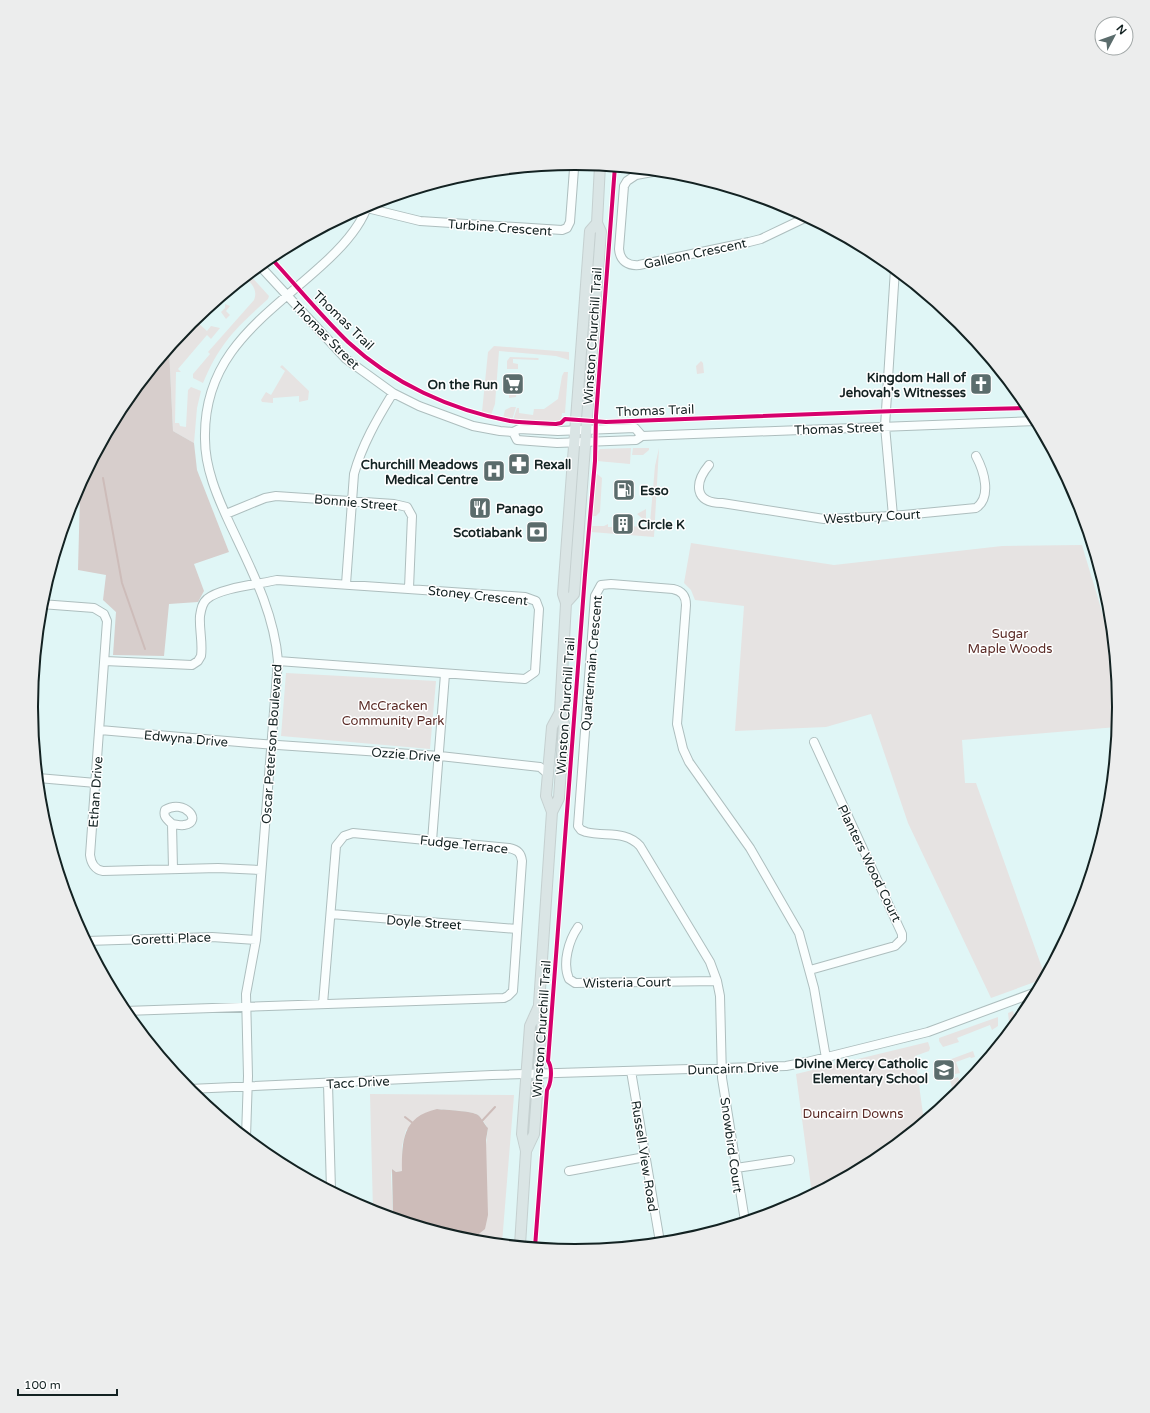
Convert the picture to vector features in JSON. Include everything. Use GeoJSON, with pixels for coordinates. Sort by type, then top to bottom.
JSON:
{"type":"FeatureCollection","features":[{"type":"Feature","properties":{"kind":"main road"},"geometry":{"type":"LineString","coordinates":[[566,603],[574,594],[586,442],[601,232],[597,223],[600,171]]}},
{"type":"Feature","properties":{"kind":"main road"},"geometry":{"type":"LineString","coordinates":[[526,1151],[534,1134],[542,1027],[539,1004],[552,812],[559,798],[564,724],[560,712],[566,603],[563,594],[590,231],[597,223]]}},
{"type":"Feature","properties":{"kind":"main road"},"geometry":{"type":"LineString","coordinates":[[552,812],[546,796],[549,756],[552,727],[560,712]]}},
{"type":"Feature","properties":{"kind":"main road"},"geometry":{"type":"LineString","coordinates":[[520,1240],[526,1151],[522,1134],[530,1026],[539,1004]]}},
{"type":"Feature","properties":{"kind":"street","name":"Turbine Crescent"},"geometry":{"type":"LineString","coordinates":[[374,208],[420,221],[562,230],[568,228],[570,222],[574,170]]}},
{"type":"Feature","properties":{"kind":"street","name":"Galleon Crescent"},"geometry":{"type":"LineString","coordinates":[[645,174],[631,177],[624,186],[619,249],[622,258],[629,265],[639,265],[761,239],[802,220]]}},
{"type":"Feature","properties":{"kind":"street","name":"Oscar Peterson Boulevard"},"geometry":{"type":"LineString","coordinates":[[246,1131],[247,1088],[245,1006],[256,940],[278,661],[275,635],[270,617],[212,482],[205,449],[206,420],[211,392],[218,373],[232,348],[262,318],[338,250],[352,233],[363,213]]}},
{"type":"Feature","properties":{"kind":"street","name":"Thomas Street"},"geometry":{"type":"LineString","coordinates":[[263,270],[346,359],[393,393],[419,406],[458,421],[482,428],[513,432],[519,429],[575,431],[635,428],[642,436]]}},
{"type":"Feature","properties":{"kind":"street"},"geometry":{"type":"LineString","coordinates":[[893,516],[885,426],[895,275]]}},
{"type":"Feature","properties":{"kind":"street"},"geometry":{"type":"LineString","coordinates":[[346,584],[351,501],[354,474],[358,457],[377,419],[393,393]]}},
{"type":"Feature","properties":{"kind":"street","name":"Thomas Street"},"geometry":{"type":"LineString","coordinates":[[513,432],[517,440],[586,442],[636,440],[642,436],[1029,421]]}},
{"type":"Feature","properties":{"kind":"street","name":"Westbury Court"},"geometry":{"type":"LineString","coordinates":[[709,465],[702,475],[699,492],[704,500],[712,503],[722,503],[824,519],[893,516],[970,509],[982,503],[986,496],[982,467],[976,456]]}},
{"type":"Feature","properties":{"kind":"street","name":"Bonnie Street"},"geometry":{"type":"LineString","coordinates":[[226,514],[265,498],[276,496],[401,505],[407,507],[412,516],[408,588]]}},
{"type":"Feature","properties":{"kind":"street","name":"Stoney Crescent"},"geometry":{"type":"LineString","coordinates":[[105,661],[192,665],[198,661],[201,656],[200,620],[204,602],[213,595],[257,584],[286,580],[524,597],[530,598],[538,605],[540,614],[536,668],[533,675],[519,679],[278,661]]}},
{"type":"Feature","properties":{"kind":"street","name":"Quartermain Crescent"},"geometry":{"type":"LineString","coordinates":[[721,1068],[720,996],[717,981],[710,962],[640,846],[628,836],[591,834],[581,830],[578,826],[595,596],[598,588],[606,584],[673,588],[684,596],[686,605],[678,717],[679,736],[689,762],[747,843],[794,923],[810,970],[826,1058]]}},
{"type":"Feature","properties":{"kind":"street","name":"Ethan Drive"},"geometry":{"type":"LineString","coordinates":[[48,605],[94,608],[102,611],[107,621],[90,856],[91,862],[96,868],[103,871],[173,869],[262,870]]}},
{"type":"Feature","properties":{"kind":"street"},"geometry":{"type":"LineString","coordinates":[[432,841],[440,756],[445,674]]}},
{"type":"Feature","properties":{"kind":"street","name":"Edwyna Drive"},"geometry":{"type":"LineString","coordinates":[[100,730],[271,745]]}},
{"type":"Feature","properties":{"kind":"street","name":"Planters Wood Court"},"geometry":{"type":"LineString","coordinates":[[810,970],[895,946],[902,939],[902,934],[814,742]]}},
{"type":"Feature","properties":{"kind":"street","name":"Ozzie Drive"},"geometry":{"type":"LineString","coordinates":[[271,745],[440,756],[540,767]]}},
{"type":"Feature","properties":{"kind":"street"},"geometry":{"type":"LineString","coordinates":[[548,774],[540,767],[549,756]]}},
{"type":"Feature","properties":{"kind":"street"},"geometry":{"type":"LineString","coordinates":[[43,778],[96,782]]}},
{"type":"Feature","properties":{"kind":"street"},"geometry":{"type":"LineString","coordinates":[[172,824],[173,869]]}},
{"type":"Feature","properties":{"kind":"street","name":"Fudge Terrace"},"geometry":{"type":"LineString","coordinates":[[133,1011],[504,998],[513,991],[522,861],[521,854],[516,850],[509,848],[353,833],[344,836],[336,846],[332,914],[323,1004]]}},
{"type":"Feature","properties":{"kind":"street","name":"Doyle Street"},"geometry":{"type":"LineString","coordinates":[[332,914],[517,929]]}},
{"type":"Feature","properties":{"kind":"street","name":"Wisteria Court"},"geometry":{"type":"LineString","coordinates":[[578,927],[570,939],[566,970],[569,979],[575,983],[717,981]]}},
{"type":"Feature","properties":{"kind":"street","name":"Goretti Place"},"geometry":{"type":"LineString","coordinates":[[92,941],[212,937],[256,940]]}},
{"type":"Feature","properties":{"kind":"street","name":"Duncairn Drive"},"geometry":{"type":"LineString","coordinates":[[538,1074],[778,1067],[826,1058],[928,1032],[1027,995]]}},
{"type":"Feature","properties":{"kind":"street","name":"Snowbird Court"},"geometry":{"type":"LineString","coordinates":[[721,1068],[744,1216]]}},
{"type":"Feature","properties":{"kind":"street","name":"Russell View Road"},"geometry":{"type":"LineString","coordinates":[[631,1071],[659,1237]]}},
{"type":"Feature","properties":{"kind":"street","name":"Tacc Drive"},"geometry":{"type":"LineString","coordinates":[[198,1089],[247,1088],[538,1074]]}},
{"type":"Feature","properties":{"kind":"street"},"geometry":{"type":"LineString","coordinates":[[328,1084],[331,1185]]}},
{"type":"Feature","properties":{"kind":"street"},"geometry":{"type":"LineString","coordinates":[[569,1171],[645,1157]]}},
{"type":"Feature","properties":{"kind":"street"},"geometry":{"type":"LineString","coordinates":[[736,1168],[790,1160]]}},
{"type":"Feature","properties":{"kind":"green space"},"geometry":{"type":"Polygon","coordinates":[[[252,277],[269,296],[268,299],[230,336],[209,369],[203,383],[193,378],[193,374],[210,354],[208,352],[254,300],[255,290],[248,280],[252,277]]]}},
{"type":"Feature","properties":{"kind":"green space"},"geometry":{"type":"Polygon","coordinates":[[[225,304],[230,306],[226,311],[230,315],[226,319],[221,312],[225,308],[225,304]]]}},
{"type":"Feature","properties":{"kind":"green space"},"geometry":{"type":"Polygon","coordinates":[[[199,324],[207,331],[211,326],[220,328],[211,339],[207,335],[178,369],[181,372],[176,372],[175,423],[179,423],[180,426],[186,427],[188,390],[191,387],[201,391],[197,408],[194,443],[173,431],[169,354],[199,324]]]}},
{"type":"Feature","properties":{"kind":"green space"},"geometry":{"type":"Polygon","coordinates":[[[494,346],[569,352],[569,360],[556,356],[499,351],[495,404],[491,415],[482,412],[488,352],[494,346]]]}},
{"type":"Feature","properties":{"kind":"green space"},"geometry":{"type":"Polygon","coordinates":[[[510,357],[539,359],[513,359],[513,363],[518,364],[518,369],[507,369],[507,361],[510,357]]]}},
{"type":"Feature","properties":{"kind":"green space"},"geometry":{"type":"Polygon","coordinates":[[[701,361],[703,363],[704,373],[697,374],[696,366],[701,361]]]}},
{"type":"Feature","properties":{"kind":"green space"},"geometry":{"type":"Polygon","coordinates":[[[282,365],[309,391],[308,400],[299,402],[299,396],[273,398],[273,403],[262,402],[261,400],[266,392],[271,395],[285,371],[280,367],[282,365]]]}},
{"type":"Feature","properties":{"kind":"green space"},"geometry":{"type":"Polygon","coordinates":[[[564,372],[568,372],[565,413],[562,413],[561,422],[513,420],[517,408],[519,408],[519,413],[533,415],[534,409],[544,409],[558,399],[564,372]]]}},
{"type":"Feature","properties":{"kind":"green space"},"geometry":{"type":"Polygon","coordinates":[[[509,389],[517,389],[516,397],[509,398],[509,389]]]}},
{"type":"Feature","properties":{"kind":"green space"},"geometry":{"type":"Polygon","coordinates":[[[511,407],[516,407],[512,420],[503,418],[505,410],[511,407]]]}},
{"type":"Feature","properties":{"kind":"green space"},"geometry":{"type":"Polygon","coordinates":[[[631,448],[630,464],[597,461],[597,452],[600,449],[631,448]]]}},
{"type":"Feature","properties":{"kind":"green space"},"geometry":{"type":"Polygon","coordinates":[[[633,448],[649,448],[649,450],[643,455],[632,455],[633,448]]]}},
{"type":"Feature","properties":{"kind":"green space"},"geometry":{"type":"Polygon","coordinates":[[[659,448],[654,537],[591,532],[591,526],[604,526],[608,524],[608,527],[643,527],[650,523],[655,466],[659,448]]]}},
{"type":"Feature","properties":{"kind":"green space"},"geometry":{"type":"Polygon","coordinates":[[[596,473],[602,478],[600,512],[596,516],[593,516],[596,473]]]}},
{"type":"Feature","properties":{"kind":"green space"},"geometry":{"type":"Polygon","coordinates":[[[646,509],[646,519],[644,520],[637,514],[646,509]]]}},
{"type":"Feature","properties":{"kind":"green space","name":"Sugar Maple Woods"},"geometry":{"type":"Polygon","coordinates":[[[691,543],[834,565],[1002,546],[1082,545],[1105,625],[1111,671],[1111,727],[962,740],[965,783],[976,783],[1043,970],[1036,982],[991,998],[908,823],[871,714],[826,727],[735,731],[744,606],[695,600],[691,590],[684,583],[691,543]]]}},
{"type":"Feature","properties":{"kind":"green space","name":"McCracken Community Park"},"geometry":{"type":"Polygon","coordinates":[[[286,673],[436,681],[430,749],[281,736],[286,673]]]}},
{"type":"Feature","properties":{"kind":"green space"},"geometry":{"type":"Polygon","coordinates":[[[1013,1011],[1014,1015],[1009,1022],[1008,1013],[1013,1011]]]}},
{"type":"Feature","properties":{"kind":"green space"},"geometry":{"type":"Polygon","coordinates":[[[998,1017],[998,1026],[992,1030],[990,1025],[957,1038],[959,1042],[943,1047],[939,1041],[939,1038],[998,1017]]]}},
{"type":"Feature","properties":{"kind":"green space","name":"Duncairn Downs"},"geometry":{"type":"Polygon","coordinates":[[[928,1042],[930,1048],[929,1051],[915,1056],[923,1115],[902,1133],[873,1153],[843,1172],[811,1189],[796,1074],[928,1042]]]}},
{"type":"Feature","properties":{"kind":"green space"},"geometry":{"type":"Polygon","coordinates":[[[973,1051],[975,1057],[970,1057],[956,1062],[960,1073],[950,1075],[945,1073],[943,1067],[946,1061],[973,1051]]]}},
{"type":"Feature","properties":{"kind":"green space"},"geometry":{"type":"Polygon","coordinates":[[[958,1077],[960,1081],[952,1088],[950,1080],[958,1077]]]}},
{"type":"Feature","properties":{"kind":"green space"},"geometry":{"type":"Polygon","coordinates":[[[370,1094],[514,1095],[502,1239],[475,1234],[488,1128],[482,1119],[475,1114],[437,1109],[406,1130],[402,1146],[402,1171],[396,1172],[392,1169],[391,1175],[393,1212],[373,1204],[370,1094]]]}},
{"type":"Feature","properties":{"kind":"shaded area"},"geometry":{"type":"Polygon","coordinates":[[[169,354],[173,431],[194,443],[197,470],[229,552],[194,564],[204,591],[198,602],[169,604],[164,656],[113,655],[116,612],[103,600],[106,575],[78,570],[80,499],[93,469],[110,438],[129,408],[169,354]]]}},
{"type":"Feature","properties":{"kind":"shaded area"},"geometry":{"type":"Polygon","coordinates":[[[437,1109],[475,1114],[479,1116],[488,1128],[486,1140],[488,1215],[485,1229],[478,1234],[436,1225],[393,1212],[392,1169],[396,1172],[402,1171],[406,1132],[417,1118],[425,1113],[437,1109]]]}},
{"type":"Feature","properties":{"kind":"waterway"},"geometry":{"type":"LineString","coordinates":[[103,478],[122,583],[145,649]]}},
{"type":"Feature","properties":{"kind":"waterway"},"geometry":{"type":"LineString","coordinates":[[481,1122],[495,1107]]}},
{"type":"Feature","properties":{"kind":"waterway"},"geometry":{"type":"LineString","coordinates":[[405,1117],[414,1124]]}},
{"type":"Feature","properties":{"kind":"cycle path","name":"Winston Churchill Trail"},"geometry":{"type":"LineString","coordinates":[[535,1242],[547,1090],[550,1084],[551,1076],[551,1068],[548,1061],[595,461],[596,416],[615,171]]}},
{"type":"Feature","properties":{"kind":"cycle path","name":"Thomas Trail"},"geometry":{"type":"LineString","coordinates":[[274,262],[348,342],[365,357],[384,370],[423,393],[444,402],[466,410],[510,421],[556,424],[561,423],[565,419],[606,422],[896,411],[1021,408]]}},
{"type":"Feature","properties":{"kind":"place","name":"On the Run"},"geometry":{"type":"Point","coordinates":[513,384]}},
{"type":"Feature","properties":{"kind":"place","name":"Kingdom Hall of Jehovah's Witnesses"},"geometry":{"type":"Point","coordinates":[981,384]}},
{"type":"Feature","properties":{"kind":"place","name":"Rexall"},"geometry":{"type":"Point","coordinates":[519,464]}},
{"type":"Feature","properties":{"kind":"place","name":"Churchill Meadows Medical Centre"},"geometry":{"type":"Point","coordinates":[494,471]}},
{"type":"Feature","properties":{"kind":"place","name":"Esso"},"geometry":{"type":"Point","coordinates":[624,490]}},
{"type":"Feature","properties":{"kind":"place","name":"Panago"},"geometry":{"type":"Point","coordinates":[480,508]}},
{"type":"Feature","properties":{"kind":"place","name":"Circle K"},"geometry":{"type":"Point","coordinates":[623,524]}},
{"type":"Feature","properties":{"kind":"place","name":"Scotiabank"},"geometry":{"type":"Point","coordinates":[537,532]}},
{"type":"Feature","properties":{"kind":"place","name":"Divine Mercy Catholic Elementary School"},"geometry":{"type":"Point","coordinates":[944,1070]}}]}
